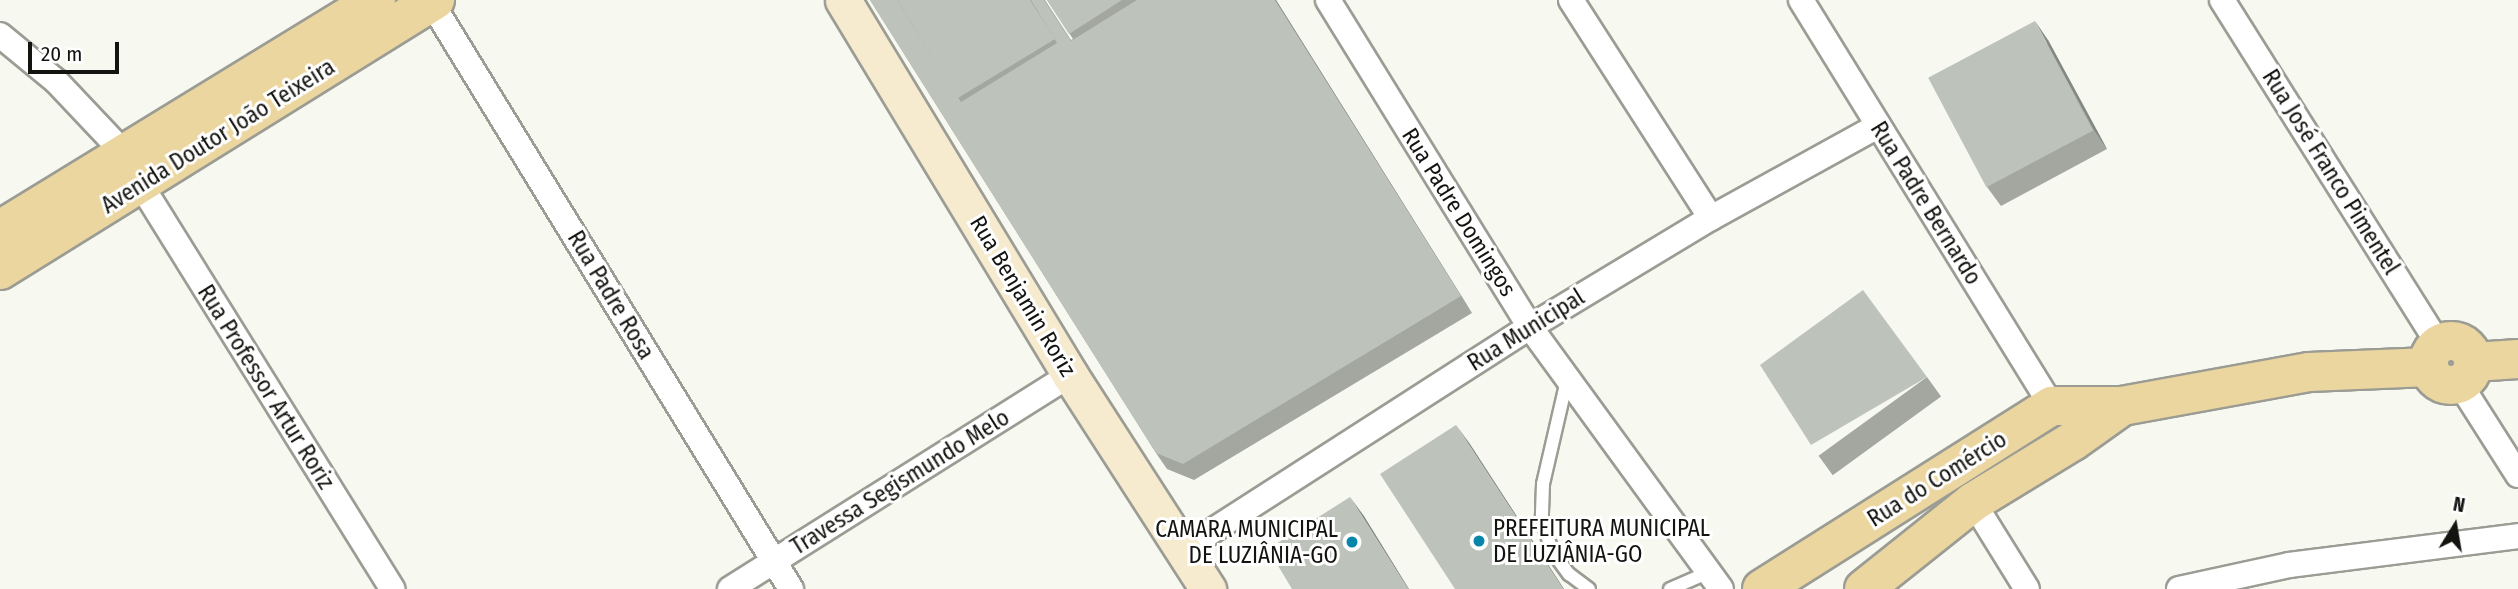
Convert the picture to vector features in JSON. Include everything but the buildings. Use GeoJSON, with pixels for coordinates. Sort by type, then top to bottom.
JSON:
{"type":"FeatureCollection","features":[{"type":"Feature","properties":{"kind":"main road","name":"Avenida Doutor João Teixeira"},"geometry":{"type":"LineString","coordinates":[[0,270],[132,169],[376,0]]}},
{"type":"Feature","properties":{"kind":"main road","name":"Avenida Doutor João Teixeira"},"geometry":{"type":"LineString","coordinates":[[0,230],[132,169],[433,1]]}},
{"type":"Feature","properties":{"kind":"main road","name":"Rua do Comércio"},"geometry":{"type":"LineString","coordinates":[[1762,589],[2052,406],[2122,406],[2204,388],[2309,372],[2518,359]]}},
{"type":"Feature","properties":{"kind":"main road","name":"Rua do Comércio"},"geometry":{"type":"LineString","coordinates":[[1864,589],[1973,502],[2073,441],[2122,406]]}},
{"type":"Feature","properties":{"kind":"street","name":"Rua Benjamin Roriz"},"geometry":{"type":"LineString","coordinates":[[843,0],[1070,375],[1208,589]]}},
{"type":"Feature","properties":{"kind":"street","name":"Rua Padre Domingos"},"geometry":{"type":"LineString","coordinates":[[1328,0],[1530,327],[1715,581]]}},
{"type":"Feature","properties":{"kind":"street"},"geometry":{"type":"LineString","coordinates":[[1571,0],[1711,218]]}},
{"type":"Feature","properties":{"kind":"street","name":"Rua Padre Bernardo"},"geometry":{"type":"LineString","coordinates":[[1801,0],[2052,406]]}},
{"type":"Feature","properties":{"kind":"street","name":"Rua José Franco Pimentel"},"geometry":{"type":"LineString","coordinates":[[2222,0],[2518,475]]}},
{"type":"Feature","properties":{"kind":"street","name":"Rua Padre Rosa"},"geometry":{"type":"LineString","coordinates":[[433,1],[790,589]]}},
{"type":"Feature","properties":{"kind":"street","name":"Rua Professor Artur Roriz"},"geometry":{"type":"LineString","coordinates":[[0,35],[56,81],[132,169],[392,589]]}},
{"type":"Feature","properties":{"kind":"street","name":"Rua Municipal"},"geometry":{"type":"LineString","coordinates":[[1184,549],[1530,327],[1711,218],[1878,126]]}},
{"type":"Feature","properties":{"kind":"street","name":"Travessa Segismundo Melo"},"geometry":{"type":"LineString","coordinates":[[730,589],[1070,375]]}},
{"type":"Feature","properties":{"kind":"street"},"geometry":{"type":"LineString","coordinates":[[1973,502],[2026,589]]}},
{"type":"Feature","properties":{"kind":"street"},"geometry":{"type":"LineString","coordinates":[[2179,589],[2288,565],[2518,536]]}},
{"type":"Feature","properties":{"kind":"lane"},"geometry":{"type":"LineString","coordinates":[[1567,379],[1543,485],[1542,520],[1552,551],[1569,574],[1589,589]]}},
{"type":"Feature","properties":{"kind":"lane"},"geometry":{"type":"LineString","coordinates":[[1670,589],[1715,581]]}},
{"type":"Feature","properties":{"kind":"place","name":"PREFEITURA MUNICIPAL DE LUZIÂNIA-GO"},"geometry":{"type":"Point","coordinates":[1479,541]}},
{"type":"Feature","properties":{"kind":"place","name":"CAMARA MUNICIPAL DE LUZIÂNIA-GO"},"geometry":{"type":"Point","coordinates":[1352,542]}}]}
